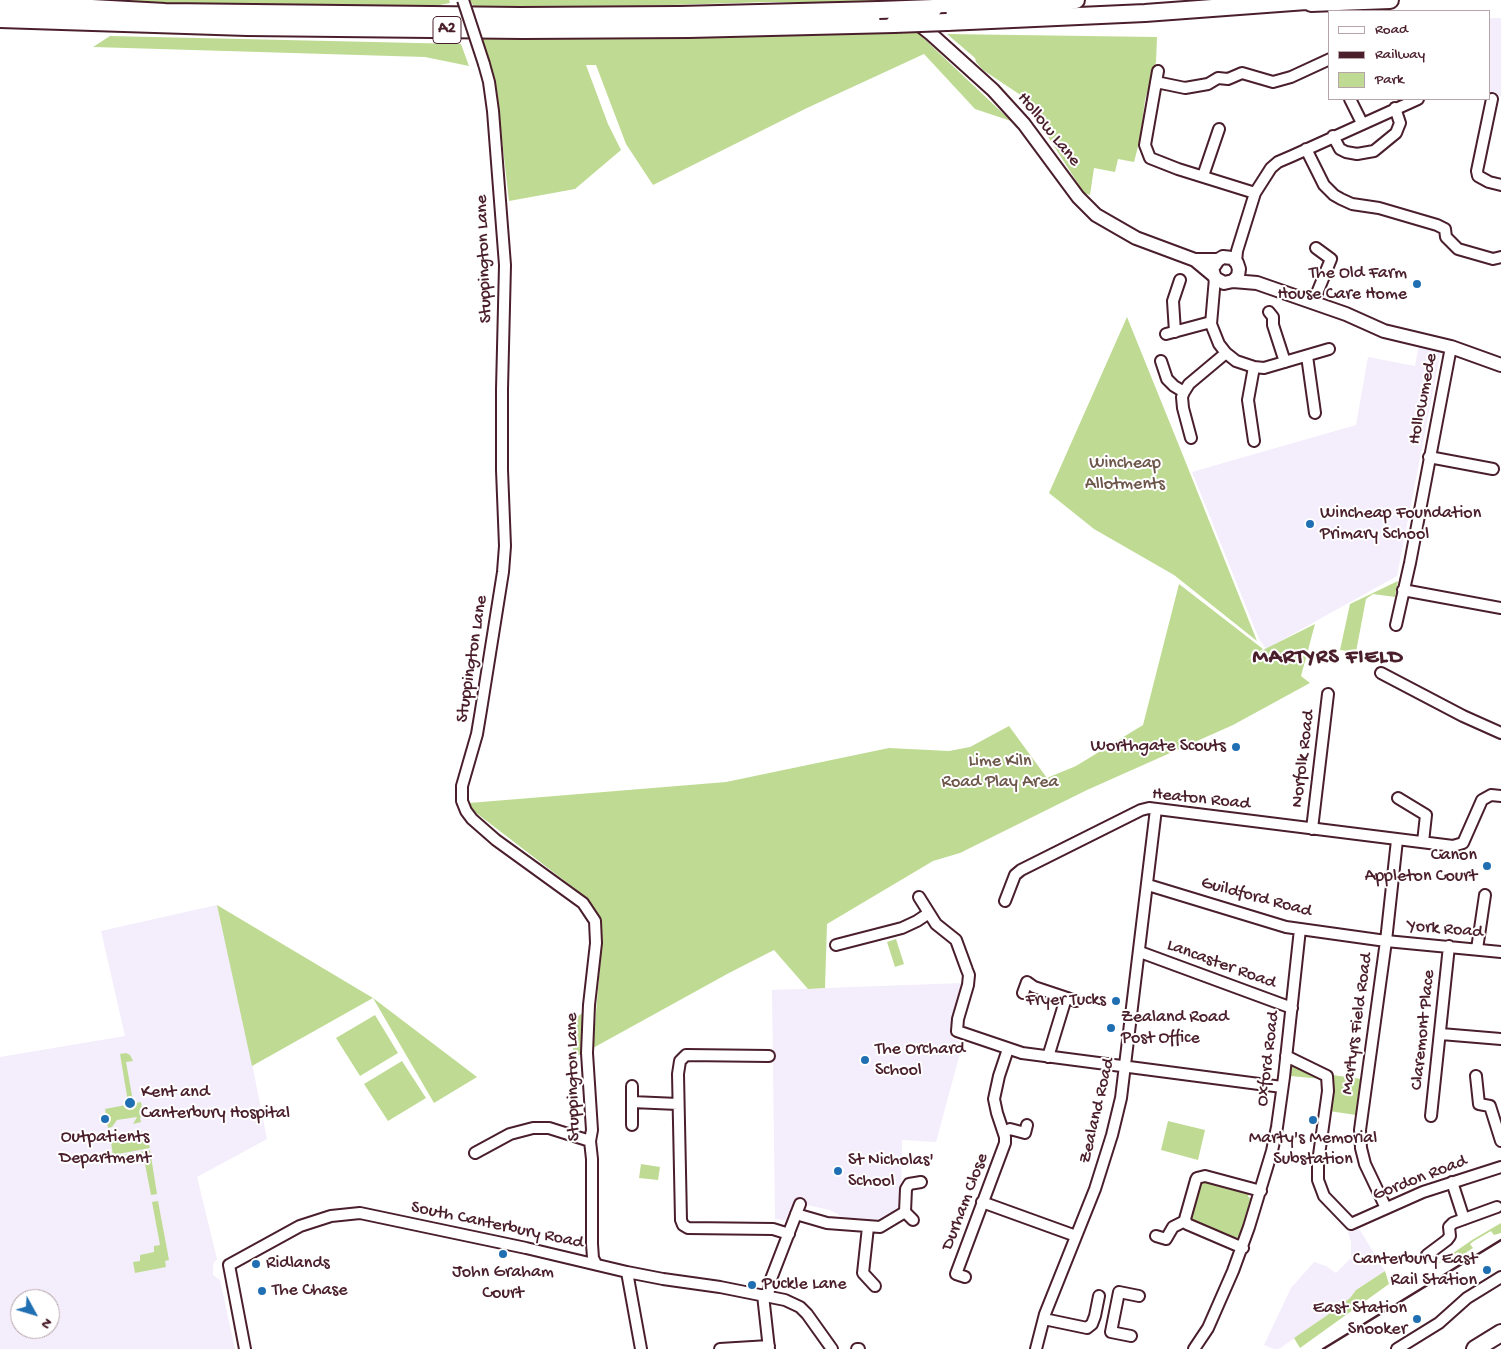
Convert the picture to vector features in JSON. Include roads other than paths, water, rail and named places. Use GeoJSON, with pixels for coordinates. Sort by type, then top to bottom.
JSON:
{"type":"FeatureCollection","features":[{"type":"Feature","properties":{"kind":"highway","name":"A2"},"geometry":{"type":"LineString","coordinates":[[0,3],[165,12],[500,16],[679,15],[883,5],[934,8],[1076,0]]}},
{"type":"Feature","properties":{"kind":"highway","name":"A2"},"geometry":{"type":"LineString","coordinates":[[0,19],[248,27],[523,30],[689,29],[894,24],[1145,13],[1320,0]]}},
{"type":"Feature","properties":{"kind":"highway","name":"A2"},"geometry":{"type":"LineString","coordinates":[[1276,4],[1390,0]]}},
{"type":"Feature","properties":{"kind":"highway"},"geometry":{"type":"LineString","coordinates":[[1475,1349],[1501,1333]]}},
{"type":"Feature","properties":{"kind":"highway"},"geometry":{"type":"LineString","coordinates":[[1492,1349],[1501,1343]]}},
{"type":"Feature","properties":{"kind":"street","name":"Stuppington Lane"},"geometry":{"type":"LineString","coordinates":[[463,0],[489,82],[505,265],[502,389],[502,470],[505,546],[503,572],[477,734],[462,786],[462,801],[472,819],[496,840],[583,902],[591,912],[597,930],[587,1047],[592,1130],[590,1141],[592,1159],[592,1244],[593,1258],[596,1264]]}},
{"type":"Feature","properties":{"kind":"street","name":"Hollow Lane"},"geometry":{"type":"LineString","coordinates":[[883,5],[931,34],[993,90],[1024,124],[1078,197],[1096,215],[1136,238],[1195,260],[1214,277],[1224,283],[1258,283],[1346,314],[1384,331],[1451,347],[1501,365]]}},
{"type":"Feature","properties":{"kind":"street"},"geometry":{"type":"LineString","coordinates":[[1156,82],[1184,88],[1208,84],[1218,78],[1228,79],[1242,73],[1273,82],[1291,77],[1328,60]]}},
{"type":"Feature","properties":{"kind":"street"},"geometry":{"type":"LineString","coordinates":[[1158,71],[1145,145],[1150,158],[1254,193]]}},
{"type":"Feature","properties":{"kind":"street"},"geometry":{"type":"LineString","coordinates":[[1350,100],[1362,124]]}},
{"type":"Feature","properties":{"kind":"street"},"geometry":{"type":"LineString","coordinates":[[1212,311],[1222,290],[1238,276],[1237,251],[1254,193],[1265,175],[1278,162],[1415,100]]}},
{"type":"Feature","properties":{"kind":"street"},"geometry":{"type":"LineString","coordinates":[[1493,100],[1477,171],[1478,176],[1501,185]]}},
{"type":"Feature","properties":{"kind":"street"},"geometry":{"type":"LineString","coordinates":[[1334,136],[1340,149],[1346,152],[1357,154],[1374,151],[1396,133],[1400,123],[1395,108]]}},
{"type":"Feature","properties":{"kind":"street"},"geometry":{"type":"LineString","coordinates":[[1203,176],[1219,129]]}},
{"type":"Feature","properties":{"kind":"street"},"geometry":{"type":"LineString","coordinates":[[1306,149],[1324,185],[1341,199],[1352,204],[1379,208],[1437,224],[1445,228],[1446,236],[1458,249],[1493,259],[1501,257]]}},
{"type":"Feature","properties":{"kind":"street"},"geometry":{"type":"LineString","coordinates":[[1244,227],[1235,242],[1212,267],[1215,291],[1211,322],[1213,332],[1226,353],[1236,361],[1254,368],[1264,368],[1329,350]]}},
{"type":"Feature","properties":{"kind":"street"},"geometry":{"type":"LineString","coordinates":[[1313,303],[1331,259],[1316,248]]}},
{"type":"Feature","properties":{"kind":"street","name":"Hollow Lane"},"geometry":{"type":"LineString","coordinates":[[1195,260],[1231,258],[1258,283]]}},
{"type":"Feature","properties":{"kind":"street"},"geometry":{"type":"LineString","coordinates":[[1180,280],[1173,301],[1170,333],[1211,322]]}},
{"type":"Feature","properties":{"kind":"street"},"geometry":{"type":"LineString","coordinates":[[1269,312],[1273,317],[1273,325],[1284,362]]}},
{"type":"Feature","properties":{"kind":"street","name":"Hollowmede"},"geometry":{"type":"LineString","coordinates":[[1396,625],[1410,563],[1451,347]]}},
{"type":"Feature","properties":{"kind":"street"},"geometry":{"type":"LineString","coordinates":[[1192,438],[1183,408],[1182,397],[1184,392],[1189,384],[1226,353]]}},
{"type":"Feature","properties":{"kind":"street"},"geometry":{"type":"LineString","coordinates":[[1307,356],[1315,413]]}},
{"type":"Feature","properties":{"kind":"street"},"geometry":{"type":"LineString","coordinates":[[1161,361],[1167,379],[1184,392]]}},
{"type":"Feature","properties":{"kind":"street"},"geometry":{"type":"LineString","coordinates":[[1254,368],[1248,400],[1254,442]]}},
{"type":"Feature","properties":{"kind":"street","name":"Hollowmede"},"geometry":{"type":"LineString","coordinates":[[1429,457],[1486,468]]}},
{"type":"Feature","properties":{"kind":"street"},"geometry":{"type":"LineString","coordinates":[[1403,590],[1501,608]]}},
{"type":"Feature","properties":{"kind":"street"},"geometry":{"type":"LineString","coordinates":[[1381,673],[1463,716],[1501,732]]}},
{"type":"Feature","properties":{"kind":"street","name":"Norfolk Road"},"geometry":{"type":"LineString","coordinates":[[1312,829],[1328,694]]}},
{"type":"Feature","properties":{"kind":"street","name":"Heaton Road"},"geometry":{"type":"LineString","coordinates":[[1005,901],[1015,875],[1021,870],[1141,810],[1149,808],[1453,846],[1463,843],[1482,800],[1491,795],[1501,796]]}},
{"type":"Feature","properties":{"kind":"street"},"geometry":{"type":"LineString","coordinates":[[1398,798],[1426,815],[1423,842]]}},
{"type":"Feature","properties":{"kind":"street","name":"Zealand Road"},"geometry":{"type":"LineString","coordinates":[[1036,1349],[1058,1280],[1104,1163],[1121,1098],[1156,809]]}},
{"type":"Feature","properties":{"kind":"street","name":"Martyrs Field Road"},"geometry":{"type":"LineString","coordinates":[[1386,1208],[1365,1164],[1360,1139],[1397,840]]}},
{"type":"Feature","properties":{"kind":"street","name":"Guildford Road"},"geometry":{"type":"LineString","coordinates":[[1148,885],[1286,927],[1386,941]]}},
{"type":"Feature","properties":{"kind":"street"},"geometry":{"type":"LineString","coordinates":[[1477,949],[1485,895]]}},
{"type":"Feature","properties":{"kind":"street"},"geometry":{"type":"LineString","coordinates":[[919,897],[936,924],[956,940],[969,975],[968,986],[958,1019],[957,1031],[1022,1053],[1282,1087]]}},
{"type":"Feature","properties":{"kind":"street"},"geometry":{"type":"LineString","coordinates":[[836,945],[863,944],[918,921],[929,913]]}},
{"type":"Feature","properties":{"kind":"street","name":"Oxford Road"},"geometry":{"type":"LineString","coordinates":[[1194,1349],[1216,1312],[1243,1248],[1261,1191],[1277,1127],[1300,929]]}},
{"type":"Feature","properties":{"kind":"street","name":"York Road"},"geometry":{"type":"LineString","coordinates":[[1386,941],[1501,952]]}},
{"type":"Feature","properties":{"kind":"street","name":"Claremont Place"},"geometry":{"type":"LineString","coordinates":[[1431,1116],[1449,946]]}},
{"type":"Feature","properties":{"kind":"street","name":"Lancaster Road"},"geometry":{"type":"LineString","coordinates":[[1140,952],[1292,1008]]}},
{"type":"Feature","properties":{"kind":"street"},"geometry":{"type":"LineString","coordinates":[[1023,994],[1027,982],[1034,987],[1071,1000],[1048,1057]]}},
{"type":"Feature","properties":{"kind":"street"},"geometry":{"type":"LineString","coordinates":[[1441,1034],[1501,1039]]}},
{"type":"Feature","properties":{"kind":"street","name":"Durham Close"},"geometry":{"type":"LineString","coordinates":[[965,1277],[956,1274],[1005,1143],[1004,1132],[994,1099],[998,1076],[1008,1049]]}},
{"type":"Feature","properties":{"kind":"street"},"geometry":{"type":"LineString","coordinates":[[769,1056],[686,1055],[682,1057],[679,1066],[678,1104],[681,1220],[683,1225],[688,1228],[773,1229],[789,1234]]}},
{"type":"Feature","properties":{"kind":"street","name":"Gordon Road"},"geometry":{"type":"LineString","coordinates":[[1286,1056],[1327,1076],[1328,1091],[1318,1162],[1318,1180],[1324,1196],[1351,1224],[1423,1192],[1501,1167]]}},
{"type":"Feature","properties":{"kind":"street"},"geometry":{"type":"LineString","coordinates":[[1476,1076],[1479,1104],[1490,1106],[1501,1140]]}},
{"type":"Feature","properties":{"kind":"street"},"geometry":{"type":"LineString","coordinates":[[632,1086],[632,1125]]}},
{"type":"Feature","properties":{"kind":"street"},"geometry":{"type":"LineString","coordinates":[[632,1102],[678,1104]]}},
{"type":"Feature","properties":{"kind":"street"},"geometry":{"type":"LineString","coordinates":[[1004,1132],[1010,1129],[1025,1133],[1028,1124]]}},
{"type":"Feature","properties":{"kind":"street"},"geometry":{"type":"LineString","coordinates":[[479,1148],[520,1130],[538,1127],[549,1128],[590,1141]]}},
{"type":"Feature","properties":{"kind":"street"},"geometry":{"type":"LineString","coordinates":[[1243,1248],[1190,1227],[1185,1221],[1196,1180],[1201,1176],[1205,1176],[1261,1191]]}},
{"type":"Feature","properties":{"kind":"street"},"geometry":{"type":"LineString","coordinates":[[913,1220],[905,1212],[906,1189],[909,1184],[920,1182]]}},
{"type":"Feature","properties":{"kind":"street"},"geometry":{"type":"LineString","coordinates":[[1452,1182],[1464,1219]]}},
{"type":"Feature","properties":{"kind":"street"},"geometry":{"type":"LineString","coordinates":[[982,1202],[1076,1236]]}},
{"type":"Feature","properties":{"kind":"street"},"geometry":{"type":"LineString","coordinates":[[720,1349],[769,1347],[765,1296],[800,1204]]}},
{"type":"Feature","properties":{"kind":"street"},"geometry":{"type":"LineString","coordinates":[[1427,1255],[1450,1236],[1449,1227],[1453,1223],[1497,1206]]}},
{"type":"Feature","properties":{"kind":"street"},"geometry":{"type":"LineString","coordinates":[[796,1214],[827,1223],[880,1227],[905,1212]]}},
{"type":"Feature","properties":{"kind":"street","name":"South Canterbury Road"},"geometry":{"type":"LineString","coordinates":[[245,1349],[229,1265],[300,1226],[331,1216],[360,1213],[526,1248],[627,1272],[785,1300],[807,1314],[832,1349]]}},
{"type":"Feature","properties":{"kind":"street"},"geometry":{"type":"LineString","coordinates":[[1156,1236],[1166,1239],[1173,1228],[1185,1221]]}},
{"type":"Feature","properties":{"kind":"street"},"geometry":{"type":"LineString","coordinates":[[868,1227],[863,1273],[875,1286]]}},
{"type":"Feature","properties":{"kind":"street"},"geometry":{"type":"LineString","coordinates":[[627,1272],[641,1349]]}},
{"type":"Feature","properties":{"kind":"street"},"geometry":{"type":"LineString","coordinates":[[1397,1349],[1439,1323],[1467,1298],[1501,1277]]}},
{"type":"Feature","properties":{"kind":"street"},"geometry":{"type":"LineString","coordinates":[[1131,1336],[1110,1332],[1119,1292],[1139,1296]]}},
{"type":"Feature","properties":{"kind":"street"},"geometry":{"type":"LineString","coordinates":[[1044,1319],[1087,1328],[1092,1324],[1099,1296]]}},
{"type":"Feature","properties":{"kind":"street"},"geometry":{"type":"LineString","coordinates":[[1097,1307],[1115,1311]]}},
{"type":"Feature","properties":{"kind":"railway"},"geometry":{"type":"LineString","coordinates":[[1323,1349],[1501,1240]]}},
{"type":"Feature","properties":{"kind":"place","name":"The Old Farm House Care Home"},"geometry":{"type":"Point","coordinates":[1417,284]}},
{"type":"Feature","properties":{"kind":"place","name":"Wincheap Foundation Primary School"},"geometry":{"type":"Point","coordinates":[1310,524]}},
{"type":"Feature","properties":{"kind":"place","name":"Worthgate Scouts"},"geometry":{"type":"Point","coordinates":[1236,747]}},
{"type":"Feature","properties":{"kind":"place","name":"Canon Appleton Court"},"geometry":{"type":"Point","coordinates":[1487,866]}},
{"type":"Feature","properties":{"kind":"place","name":"Fryer Tucks"},"geometry":{"type":"Point","coordinates":[1116,1001]}},
{"type":"Feature","properties":{"kind":"place","name":"Zealand Road Post Office"},"geometry":{"type":"Point","coordinates":[1111,1028]}},
{"type":"Feature","properties":{"kind":"place","name":"The Orchard School"},"geometry":{"type":"Point","coordinates":[865,1060]}},
{"type":"Feature","properties":{"kind":"place","name":"Kent and Canterbury Hospital"},"geometry":{"type":"Point","coordinates":[130,1103]}},
{"type":"Feature","properties":{"kind":"place","name":"Outpatients Department"},"geometry":{"type":"Point","coordinates":[105,1119]}},
{"type":"Feature","properties":{"kind":"place","name":"Marty's Memorial Substation"},"geometry":{"type":"Point","coordinates":[1313,1120]}},
{"type":"Feature","properties":{"kind":"place","name":"St Nicholas' School"},"geometry":{"type":"Point","coordinates":[838,1171]}},
{"type":"Feature","properties":{"kind":"place","name":"John Graham Court"},"geometry":{"type":"Point","coordinates":[503,1254]}},
{"type":"Feature","properties":{"kind":"place","name":"Ridlands"},"geometry":{"type":"Point","coordinates":[256,1264]}},
{"type":"Feature","properties":{"kind":"place","name":"Canterbury East Rail Station"},"geometry":{"type":"Point","coordinates":[1487,1270]}},
{"type":"Feature","properties":{"kind":"place","name":"Puckle Lane"},"geometry":{"type":"Point","coordinates":[752,1285]}},
{"type":"Feature","properties":{"kind":"place","name":"The Chase"},"geometry":{"type":"Point","coordinates":[262,1291]}},
{"type":"Feature","properties":{"kind":"place","name":"East Station Snooker"},"geometry":{"type":"Point","coordinates":[1417,1319]}},
{"type":"Feature","properties":{"kind":"district","name":"MARTYRS FIELD"},"geometry":{"type":"Point","coordinates":[1328,659]}},
{"type":"Feature","properties":{"kind":"park label","name":"Wincheap Allotments"},"geometry":{"type":"Point","coordinates":[1125,474]}},
{"type":"Feature","properties":{"kind":"park label","name":"Lime Kiln Road Play Area"},"geometry":{"type":"Point","coordinates":[1000,772]}}]}
